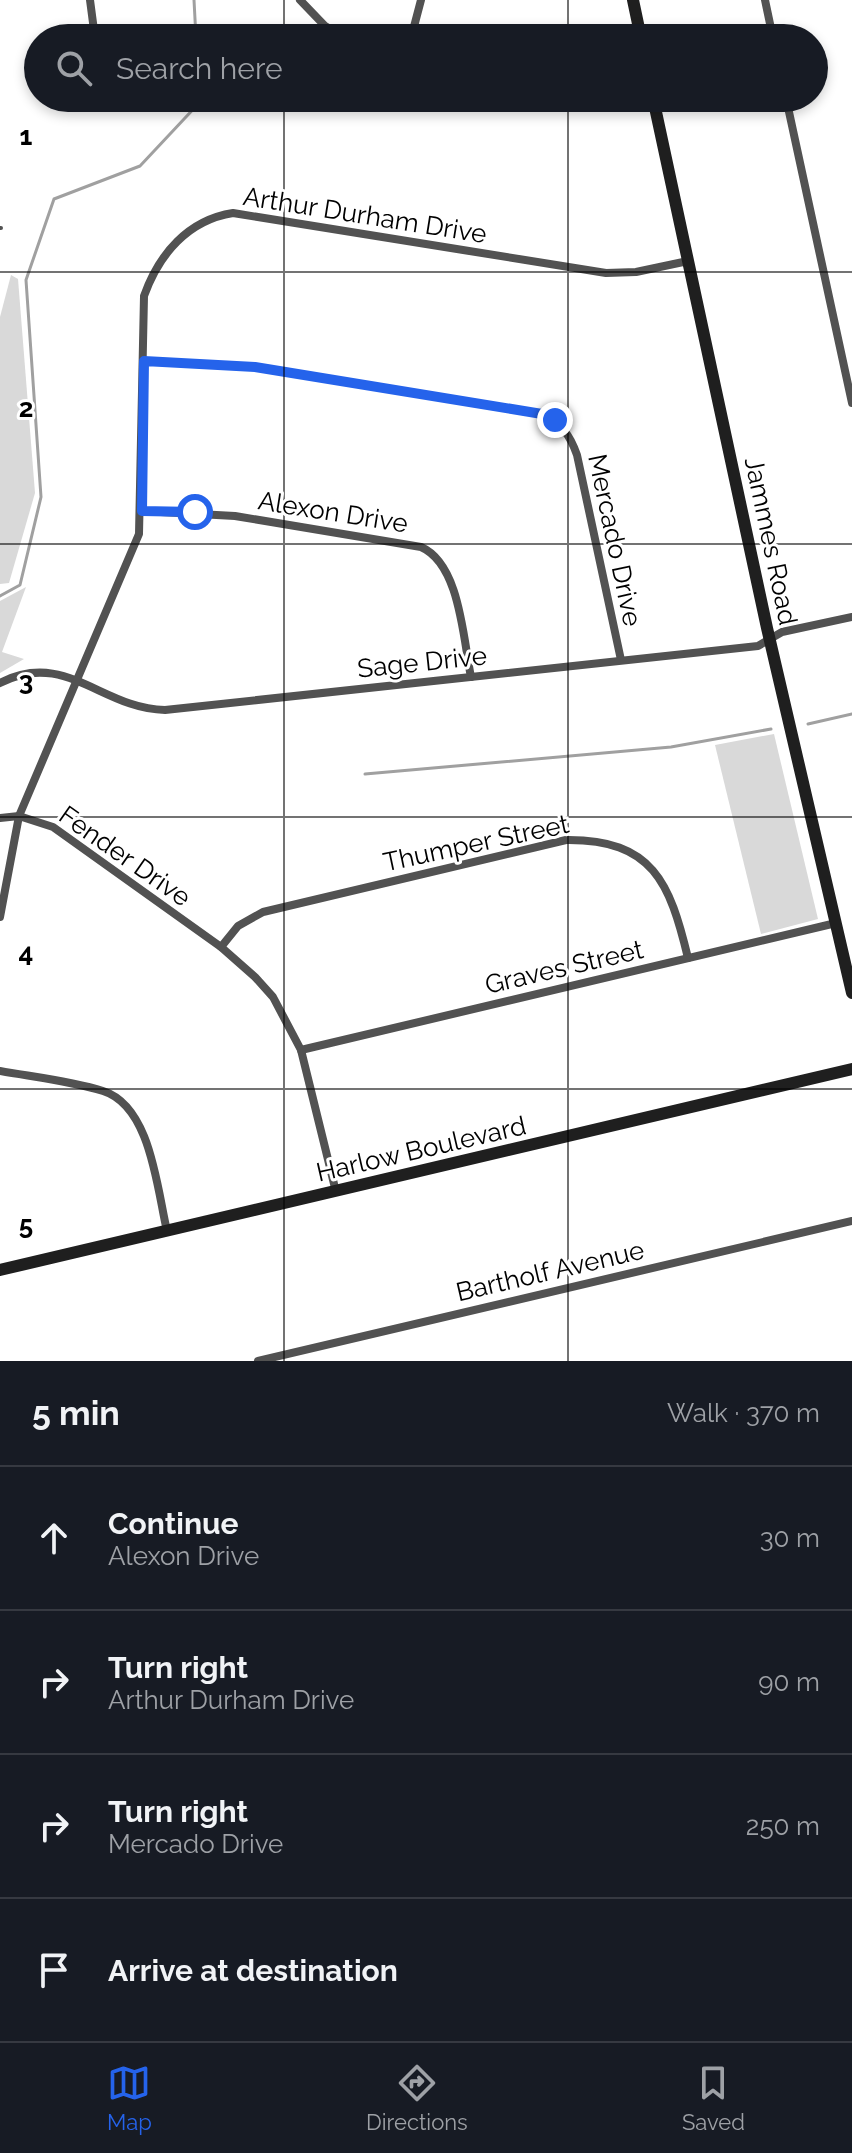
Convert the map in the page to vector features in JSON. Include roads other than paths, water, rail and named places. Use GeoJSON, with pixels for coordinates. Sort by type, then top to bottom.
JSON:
{"type":"FeatureCollection","features":[{"type":"Feature","properties":{"kind":"street"},"geometry":{"type":"LineString","coordinates":[[90,0],[93,24]]}},
{"type":"Feature","properties":{"kind":"street"},"geometry":{"type":"LineString","coordinates":[[300,0],[323,24]]}},
{"type":"Feature","properties":{"kind":"street"},"geometry":{"type":"LineString","coordinates":[[415,24],[421,0]]}},
{"type":"Feature","properties":{"kind":"street"},"geometry":{"type":"LineString","coordinates":[[633,0],[638,24]]}},
{"type":"Feature","properties":{"kind":"street"},"geometry":{"type":"LineString","coordinates":[[765,0],[770,24]]}},
{"type":"Feature","properties":{"kind":"street","name":"Jammes Road"},"geometry":{"type":"LineString","coordinates":[[656,112],[770,639],[852,993]]}},
{"type":"Feature","properties":{"kind":"street"},"geometry":{"type":"LineString","coordinates":[[789,112],[852,403]]}},
{"type":"Feature","properties":{"kind":"street","name":"Arthur Durham Drive"},"geometry":{"type":"LineString","coordinates":[[0,917],[19,816],[132,558],[142,511],[144,296],[153,273],[180,238],[214,216],[233,213],[606,273],[636,272],[688,261]]}},
{"type":"Feature","properties":{"kind":"street","name":"Mercado Drive"},"geometry":{"type":"LineString","coordinates":[[144,361],[255,367],[542,414],[555,420],[564,428],[577,455],[621,660]]}},
{"type":"Feature","properties":{"kind":"street","name":"Alexon Drive"},"geometry":{"type":"LineString","coordinates":[[142,511],[235,516],[432,552],[450,576],[471,677]]}},
{"type":"Feature","properties":{"kind":"street","name":"Sage Drive"},"geometry":{"type":"LineString","coordinates":[[0,683],[18,674],[42,670],[138,706],[165,710],[758,646],[782,632],[852,617]]}},
{"type":"Feature","properties":{"kind":"street","name":"Fender Drive"},"geometry":{"type":"LineString","coordinates":[[0,818],[19,816],[53,827],[221,947],[273,997],[301,1050],[336,1192]]}},
{"type":"Feature","properties":{"kind":"street","name":"Thumper Street"},"geometry":{"type":"LineString","coordinates":[[221,947],[238,926],[263,912],[566,840],[588,840],[629,852],[659,876],[675,905],[688,958]]}},
{"type":"Feature","properties":{"kind":"street","name":"Graves Street"},"geometry":{"type":"LineString","coordinates":[[301,1050],[836,923]]}},
{"type":"Feature","properties":{"kind":"street","name":"Harlow Boulevard"},"geometry":{"type":"LineString","coordinates":[[0,1270],[852,1069]]}},
{"type":"Feature","properties":{"kind":"street"},"geometry":{"type":"LineString","coordinates":[[0,1071],[105,1091],[128,1107],[144,1135],[167,1231]]}},
{"type":"Feature","properties":{"kind":"street","name":"Bartholf Avenue"},"geometry":{"type":"LineString","coordinates":[[258,1361],[852,1221]]}},
{"type":"Feature","properties":{"kind":"waterway"},"geometry":{"type":"LineString","coordinates":[[194,0],[195,24]]}},
{"type":"Feature","properties":{"kind":"waterway"},"geometry":{"type":"LineString","coordinates":[[0,596],[20,585],[41,497],[26,280],[54,199],[140,166],[191,112]]}},
{"type":"Feature","properties":{"kind":"waterway"},"geometry":{"type":"LineString","coordinates":[[808,724],[852,714]]}},
{"type":"Feature","properties":{"kind":"waterway"},"geometry":{"type":"LineString","coordinates":[[365,774],[671,747],[771,729]]}}]}
